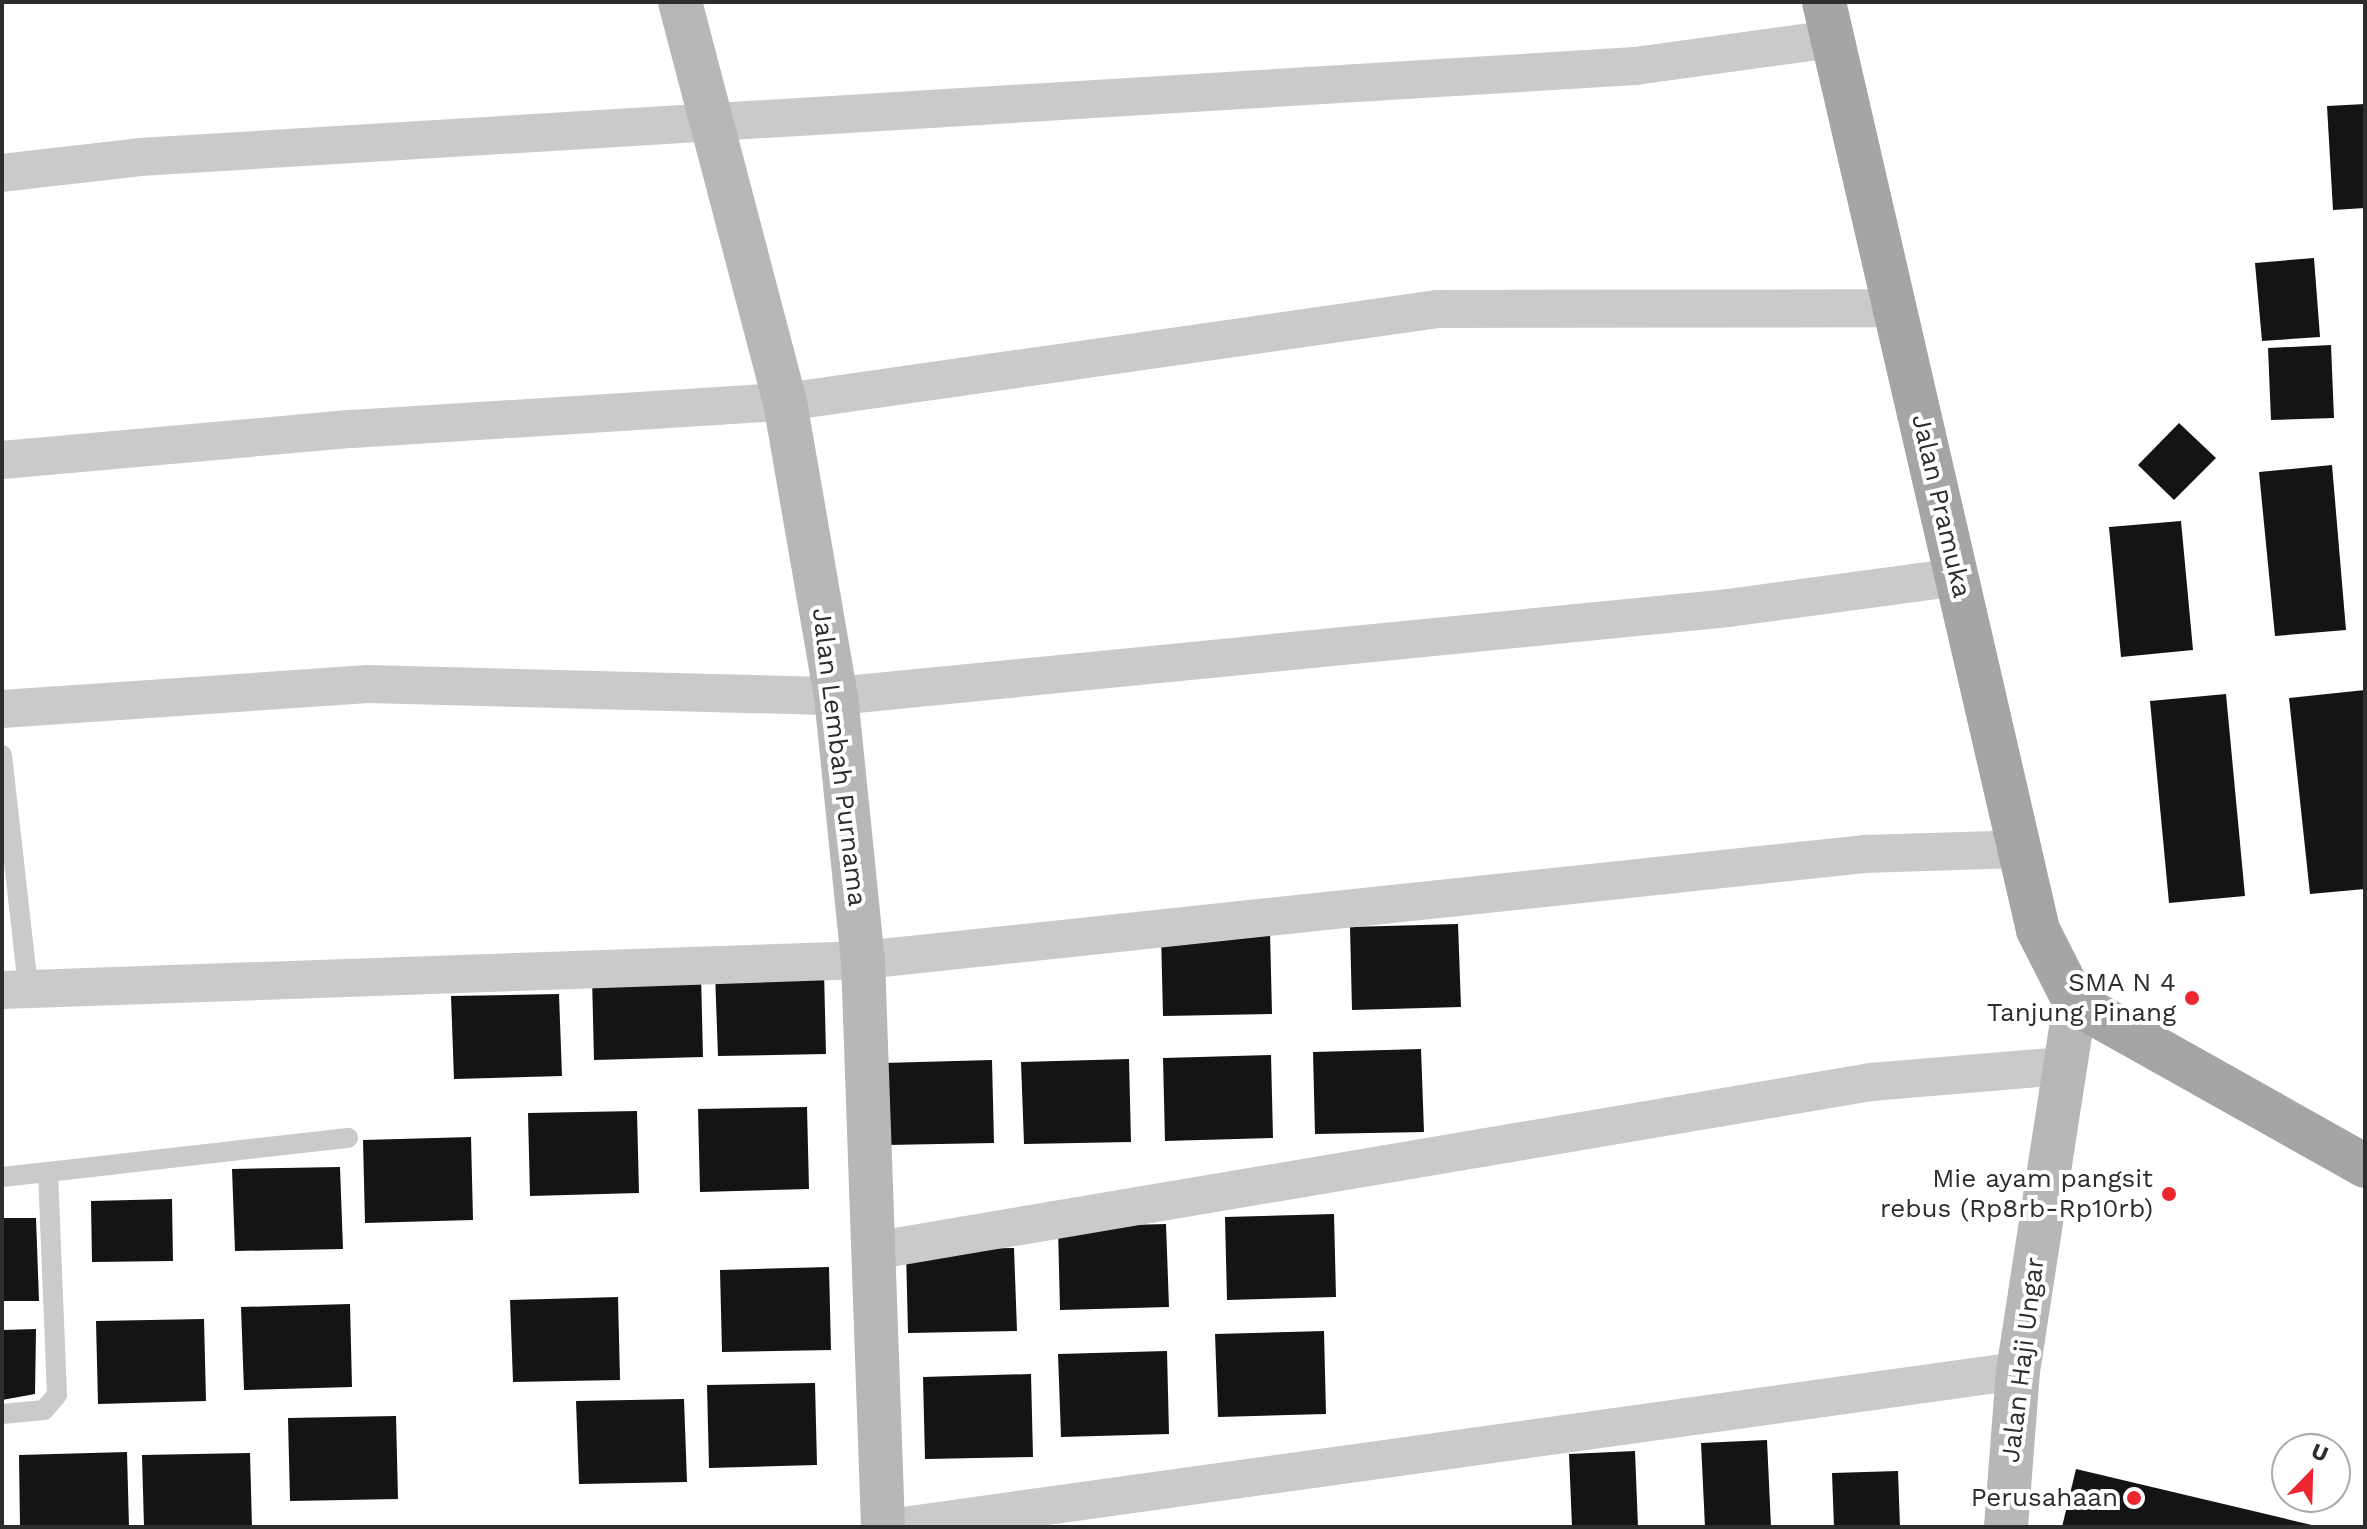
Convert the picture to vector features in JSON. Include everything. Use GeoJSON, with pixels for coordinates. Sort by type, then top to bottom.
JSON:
{"type":"FeatureCollection","features":[{"type":"Feature","properties":{"kind":"main road","name":"Jalan Pramuka"},"geometry":{"type":"LineString","coordinates":[[1828,20],[2038,930],[2075,1003]]}},
{"type":"Feature","properties":{"kind":"main road"},"geometry":{"type":"LineString","coordinates":[[2075,1003],[2365,1166]]}},
{"type":"Feature","properties":{"kind":"street","name":"Jalan Lembah Purnama"},"geometry":{"type":"LineString","coordinates":[[680,2],[785,402],[836,696],[863,960],[883,1527]]}},
{"type":"Feature","properties":{"kind":"street"},"geometry":{"type":"LineString","coordinates":[[2,173],[140,157],[713,125],[1635,66],[1828,20]]}},
{"type":"Feature","properties":{"kind":"street"},"geometry":{"type":"LineString","coordinates":[[2,460],[352,429],[785,402],[1438,309],[1895,308]]}},
{"type":"Feature","properties":{"kind":"street"},"geometry":{"type":"LineString","coordinates":[[2,709],[368,684],[836,696],[1728,608],[1957,577]]}},
{"type":"Feature","properties":{"kind":"street"},"geometry":{"type":"LineString","coordinates":[[15,989],[863,960],[1864,854],[2019,849]]}},
{"type":"Feature","properties":{"kind":"street","name":"Jalan Haji Ungar"},"geometry":{"type":"LineString","coordinates":[[2006,1527],[2018,1371],[2062,1066],[2075,1003]]}},
{"type":"Feature","properties":{"kind":"street"},"geometry":{"type":"LineString","coordinates":[[872,1251],[1871,1082],[2062,1066]]}},
{"type":"Feature","properties":{"kind":"street"},"geometry":{"type":"LineString","coordinates":[[896,1527],[2018,1371]]}},
{"type":"Feature","properties":{"kind":"lane"},"geometry":{"type":"LineString","coordinates":[[2,755],[15,989]]}},
{"type":"Feature","properties":{"kind":"lane"},"geometry":{"type":"LineString","coordinates":[[2,1177],[348,1138]]}},
{"type":"Feature","properties":{"kind":"lane"},"geometry":{"type":"LineString","coordinates":[[2,1414],[44,1410],[57,1395],[48,1172]]}},
{"type":"Feature","properties":{"kind":"building"},"geometry":{"type":"Polygon","coordinates":[[[2365,104],[2365,208],[2333,210],[2327,106],[2365,104]]]}},
{"type":"Feature","properties":{"kind":"building"},"geometry":{"type":"Polygon","coordinates":[[[2314,258],[2320,337],[2262,341],[2255,263],[2314,258]]]}},
{"type":"Feature","properties":{"kind":"building"},"geometry":{"type":"Polygon","coordinates":[[[2331,345],[2334,418],[2271,420],[2268,348],[2331,345]]]}},
{"type":"Feature","properties":{"kind":"building"},"geometry":{"type":"Polygon","coordinates":[[[2179,423],[2216,458],[2174,500],[2138,465],[2179,423]]]}},
{"type":"Feature","properties":{"kind":"building"},"geometry":{"type":"Polygon","coordinates":[[[2332,465],[2346,630],[2275,636],[2259,472],[2332,465]]]}},
{"type":"Feature","properties":{"kind":"building"},"geometry":{"type":"Polygon","coordinates":[[[2181,521],[2193,650],[2121,657],[2109,527],[2181,521]]]}},
{"type":"Feature","properties":{"kind":"building"},"geometry":{"type":"Polygon","coordinates":[[[2365,690],[2365,889],[2310,894],[2289,698],[2365,690]]]}},
{"type":"Feature","properties":{"kind":"building"},"geometry":{"type":"Polygon","coordinates":[[[2226,694],[2245,896],[2169,903],[2150,701],[2226,694]]]}},
{"type":"Feature","properties":{"kind":"building"},"geometry":{"type":"Polygon","coordinates":[[[1458,924],[1461,1007],[1352,1010],[1350,927],[1458,924]]]}},
{"type":"Feature","properties":{"kind":"building"},"geometry":{"type":"Polygon","coordinates":[[[1270,931],[1272,1014],[1163,1016],[1161,934],[1270,931]]]}},
{"type":"Feature","properties":{"kind":"building"},"geometry":{"type":"Polygon","coordinates":[[[824,971],[826,1054],[718,1056],[715,973],[824,971]]]}},
{"type":"Feature","properties":{"kind":"building"},"geometry":{"type":"Polygon","coordinates":[[[701,974],[703,1057],[594,1060],[592,977],[701,974]]]}},
{"type":"Feature","properties":{"kind":"building"},"geometry":{"type":"Polygon","coordinates":[[[559,994],[562,1076],[454,1079],[451,996],[559,994]]]}},
{"type":"Feature","properties":{"kind":"building"},"geometry":{"type":"Polygon","coordinates":[[[1421,1049],[1424,1132],[1315,1134],[1313,1052],[1421,1049]]]}},
{"type":"Feature","properties":{"kind":"building"},"geometry":{"type":"Polygon","coordinates":[[[1271,1055],[1273,1138],[1165,1141],[1163,1058],[1271,1055]]]}},
{"type":"Feature","properties":{"kind":"building"},"geometry":{"type":"Polygon","coordinates":[[[1129,1059],[1131,1142],[1024,1144],[1021,1062],[1129,1059]]]}},
{"type":"Feature","properties":{"kind":"building"},"geometry":{"type":"Polygon","coordinates":[[[992,1060],[994,1143],[886,1145],[883,1063],[992,1060]]]}},
{"type":"Feature","properties":{"kind":"building"},"geometry":{"type":"Polygon","coordinates":[[[807,1107],[809,1189],[700,1192],[698,1109],[807,1107]]]}},
{"type":"Feature","properties":{"kind":"building"},"geometry":{"type":"Polygon","coordinates":[[[637,1111],[639,1193],[530,1196],[528,1113],[637,1111]]]}},
{"type":"Feature","properties":{"kind":"building"},"geometry":{"type":"Polygon","coordinates":[[[471,1137],[473,1220],[365,1223],[363,1140],[471,1137]]]}},
{"type":"Feature","properties":{"kind":"building"},"geometry":{"type":"Polygon","coordinates":[[[340,1167],[343,1249],[235,1251],[232,1169],[340,1167]]]}},
{"type":"Feature","properties":{"kind":"building"},"geometry":{"type":"Polygon","coordinates":[[[172,1199],[173,1261],[92,1262],[91,1201],[172,1199]]]}},
{"type":"Feature","properties":{"kind":"building"},"geometry":{"type":"Polygon","coordinates":[[[1334,1214],[1336,1297],[1227,1300],[1225,1217],[1334,1214]]]}},
{"type":"Feature","properties":{"kind":"building"},"geometry":{"type":"Polygon","coordinates":[[[2,1218],[36,1218],[39,1301],[2,1301],[2,1218]]]}},
{"type":"Feature","properties":{"kind":"building"},"geometry":{"type":"Polygon","coordinates":[[[1166,1224],[1169,1307],[1060,1310],[1058,1227],[1166,1224]]]}},
{"type":"Feature","properties":{"kind":"building"},"geometry":{"type":"Polygon","coordinates":[[[1014,1248],[1017,1331],[908,1333],[906,1250],[1014,1248]]]}},
{"type":"Feature","properties":{"kind":"building"},"geometry":{"type":"Polygon","coordinates":[[[829,1267],[831,1350],[722,1352],[720,1270],[829,1267]]]}},
{"type":"Feature","properties":{"kind":"building"},"geometry":{"type":"Polygon","coordinates":[[[618,1297],[620,1380],[513,1382],[510,1300],[618,1297]]]}},
{"type":"Feature","properties":{"kind":"building"},"geometry":{"type":"Polygon","coordinates":[[[350,1304],[352,1387],[244,1390],[241,1307],[350,1304]]]}},
{"type":"Feature","properties":{"kind":"building"},"geometry":{"type":"Polygon","coordinates":[[[204,1319],[206,1401],[98,1404],[96,1321],[204,1319]]]}},
{"type":"Feature","properties":{"kind":"building"},"geometry":{"type":"Polygon","coordinates":[[[36,1329],[35,1394],[2,1400],[2,1330],[36,1329]]]}},
{"type":"Feature","properties":{"kind":"building"},"geometry":{"type":"Polygon","coordinates":[[[1324,1331],[1326,1414],[1218,1417],[1215,1334],[1324,1331]]]}},
{"type":"Feature","properties":{"kind":"building"},"geometry":{"type":"Polygon","coordinates":[[[1167,1351],[1169,1434],[1061,1437],[1058,1354],[1167,1351]]]}},
{"type":"Feature","properties":{"kind":"building"},"geometry":{"type":"Polygon","coordinates":[[[1031,1374],[1033,1457],[925,1459],[923,1377],[1031,1374]]]}},
{"type":"Feature","properties":{"kind":"building"},"geometry":{"type":"Polygon","coordinates":[[[815,1383],[817,1465],[709,1468],[707,1385],[815,1383]]]}},
{"type":"Feature","properties":{"kind":"building"},"geometry":{"type":"Polygon","coordinates":[[[684,1399],[687,1482],[579,1484],[576,1401],[684,1399]]]}},
{"type":"Feature","properties":{"kind":"building"},"geometry":{"type":"Polygon","coordinates":[[[396,1416],[398,1499],[290,1501],[288,1418],[396,1416]]]}},
{"type":"Feature","properties":{"kind":"building"},"geometry":{"type":"Polygon","coordinates":[[[1767,1440],[1771,1527],[1705,1527],[1701,1443],[1767,1440]]]}},
{"type":"Feature","properties":{"kind":"building"},"geometry":{"type":"Polygon","coordinates":[[[1635,1451],[1638,1527],[1572,1527],[1569,1454],[1635,1451]]]}},
{"type":"Feature","properties":{"kind":"building"},"geometry":{"type":"Polygon","coordinates":[[[127,1452],[129,1527],[20,1527],[19,1455],[127,1452]]]}},
{"type":"Feature","properties":{"kind":"building"},"geometry":{"type":"Polygon","coordinates":[[[250,1453],[252,1527],[144,1527],[142,1455],[250,1453]]]}},
{"type":"Feature","properties":{"kind":"building","name":"Perusahaan"},"geometry":{"type":"Polygon","coordinates":[[[2076,1469],[2316,1526],[2316,1527],[2062,1527],[2076,1469]]]}},
{"type":"Feature","properties":{"kind":"building"},"geometry":{"type":"Polygon","coordinates":[[[1898,1471],[1900,1527],[1834,1527],[1832,1473],[1898,1471]]]}},
{"type":"Feature","properties":{"kind":"place","name":"SMA N 4 Tanjung Pinang"},"geometry":{"type":"Point","coordinates":[2192,998]}},
{"type":"Feature","properties":{"kind":"place","name":"Mie ayam pangsit rebus (Rp8rb-Rp10rb)"},"geometry":{"type":"Point","coordinates":[2169,1194]}},
{"type":"Feature","properties":{"kind":"place","name":"Perusahaan"},"geometry":{"type":"Point","coordinates":[2134,1498]}}]}
